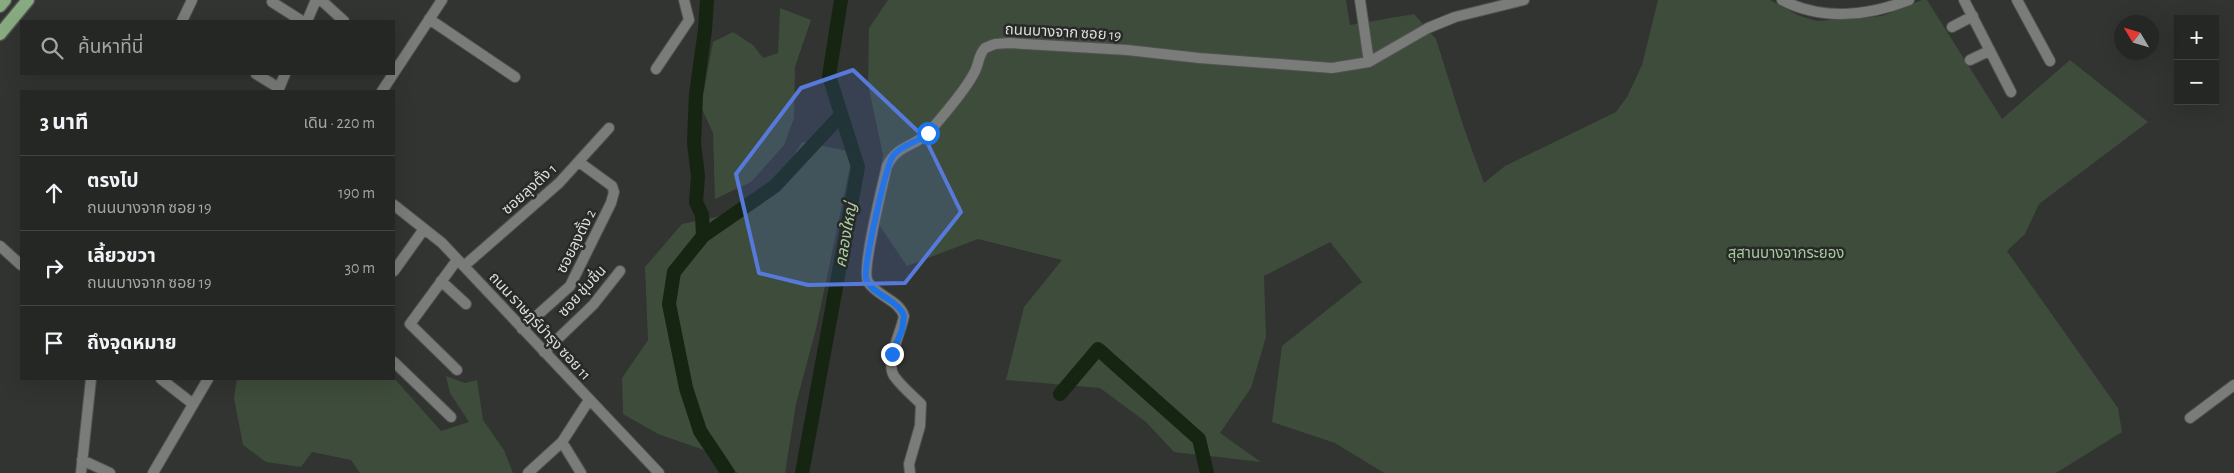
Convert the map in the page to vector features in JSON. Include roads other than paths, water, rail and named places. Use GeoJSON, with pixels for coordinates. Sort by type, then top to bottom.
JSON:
{"type":"FeatureCollection","features":[{"type":"Feature","properties":{"kind":"main road"},"geometry":{"type":"LineString","coordinates":[[0,6],[5,0]]}},
{"type":"Feature","properties":{"kind":"main road"},"geometry":{"type":"LineString","coordinates":[[0,34],[28,0]]}},
{"type":"Feature","properties":{"kind":"street"},"geometry":{"type":"LineString","coordinates":[[182,20],[192,0]]}},
{"type":"Feature","properties":{"kind":"street"},"geometry":{"type":"LineString","coordinates":[[307,20],[316,0]]}},
{"type":"Feature","properties":{"kind":"street"},"geometry":{"type":"LineString","coordinates":[[321,0],[343,20]]}},
{"type":"Feature","properties":{"kind":"street"},"geometry":{"type":"LineString","coordinates":[[395,70],[442,0]]}},
{"type":"Feature","properties":{"kind":"street"},"geometry":{"type":"LineString","coordinates":[[656,69],[689,20],[684,0]]}},
{"type":"Feature","properties":{"kind":"street"},"geometry":{"type":"LineString","coordinates":[[1360,0],[1368,62],[1428,28],[1455,17],[1524,0]]}},
{"type":"Feature","properties":{"kind":"street"},"geometry":{"type":"LineString","coordinates":[[1782,0],[1817,13],[1849,14],[1884,10],[1908,0]]}},
{"type":"Feature","properties":{"kind":"street"},"geometry":{"type":"LineString","coordinates":[[1964,0],[2011,92]]}},
{"type":"Feature","properties":{"kind":"street"},"geometry":{"type":"LineString","coordinates":[[2017,0],[2050,61]]}},
{"type":"Feature","properties":{"kind":"street"},"geometry":{"type":"LineString","coordinates":[[272,2],[300,20]]}},
{"type":"Feature","properties":{"kind":"street"},"geometry":{"type":"LineString","coordinates":[[1952,27],[1973,16]]}},
{"type":"Feature","properties":{"kind":"street"},"geometry":{"type":"LineString","coordinates":[[429,19],[515,77]]}},
{"type":"Feature","properties":{"kind":"street","name":"ถนนบางจาก ซอย 19"},"geometry":{"type":"LineString","coordinates":[[910,473],[909,464],[920,426],[921,404],[893,374],[891,360],[902,330],[904,316],[896,304],[870,285],[866,278],[867,259],[887,166],[891,158],[904,147],[924,136],[934,126],[972,78],[985,48],[996,44],[1019,44],[1126,50],[1199,58],[1332,68],[1368,62]]}},
{"type":"Feature","properties":{"kind":"street"},"geometry":{"type":"LineString","coordinates":[[1970,60],[1989,51]]}},
{"type":"Feature","properties":{"kind":"street"},"geometry":{"type":"LineString","coordinates":[[257,75],[279,90],[285,75]]}},
{"type":"Feature","properties":{"kind":"street"},"geometry":{"type":"LineString","coordinates":[[383,90],[392,75]]}},
{"type":"Feature","properties":{"kind":"street","name":"ซอยลุงตั้ง 1"},"geometry":{"type":"LineString","coordinates":[[457,370],[410,324],[441,281],[560,183],[609,128]]}},
{"type":"Feature","properties":{"kind":"street","name":"ซอยลุงตั้ง 2"},"geometry":{"type":"LineString","coordinates":[[522,329],[570,286],[611,203],[614,192],[612,186],[579,162]]}},
{"type":"Feature","properties":{"kind":"street","name":"ถนน ราษฎร์บำรุง ซอย 11"},"geometry":{"type":"LineString","coordinates":[[395,205],[442,243],[659,473]]}},
{"type":"Feature","properties":{"kind":"street"},"geometry":{"type":"LineString","coordinates":[[395,270],[424,229]]}},
{"type":"Feature","properties":{"kind":"street"},"geometry":{"type":"LineString","coordinates":[[0,246],[20,264]]}},
{"type":"Feature","properties":{"kind":"street","name":"ซอย ชุ่มชื่น"},"geometry":{"type":"LineString","coordinates":[[544,352],[593,305],[620,271]]}},
{"type":"Feature","properties":{"kind":"street"},"geometry":{"type":"LineString","coordinates":[[441,281],[466,304]]}},
{"type":"Feature","properties":{"kind":"street"},"geometry":{"type":"LineString","coordinates":[[395,363],[451,418]]}},
{"type":"Feature","properties":{"kind":"street"},"geometry":{"type":"LineString","coordinates":[[81,473],[91,380]]}},
{"type":"Feature","properties":{"kind":"street"},"geometry":{"type":"LineString","coordinates":[[162,380],[193,404]]}},
{"type":"Feature","properties":{"kind":"street"},"geometry":{"type":"LineString","coordinates":[[153,473],[207,380]]}},
{"type":"Feature","properties":{"kind":"street"},"geometry":{"type":"LineString","coordinates":[[2190,418],[2234,385]]}},
{"type":"Feature","properties":{"kind":"street"},"geometry":{"type":"LineString","coordinates":[[528,473],[562,442],[589,400]]}},
{"type":"Feature","properties":{"kind":"street"},"geometry":{"type":"LineString","coordinates":[[562,442],[581,473]]}},
{"type":"Feature","properties":{"kind":"street"},"geometry":{"type":"LineString","coordinates":[[82,460],[110,473]]}},
{"type":"Feature","properties":{"kind":"waterway"},"geometry":{"type":"LineString","coordinates":[[703,236],[702,215],[696,202],[698,176],[694,143],[696,94],[705,30],[707,0]]}},
{"type":"Feature","properties":{"kind":"waterway","name":"คลองใหญ่"},"geometry":{"type":"LineString","coordinates":[[802,473],[858,167],[829,76],[841,0]]}},
{"type":"Feature","properties":{"kind":"waterway"},"geometry":{"type":"LineString","coordinates":[[728,473],[700,431],[686,388],[669,304],[674,272],[703,236],[775,186],[841,115]]}},
{"type":"Feature","properties":{"kind":"waterway"},"geometry":{"type":"LineString","coordinates":[[1060,394],[1098,349],[1199,439],[1207,473]]}},
{"type":"Feature","properties":{"kind":"park label","name":"สุสานบางจากระยอง"},"geometry":{"type":"Point","coordinates":[1786,253]}}]}
